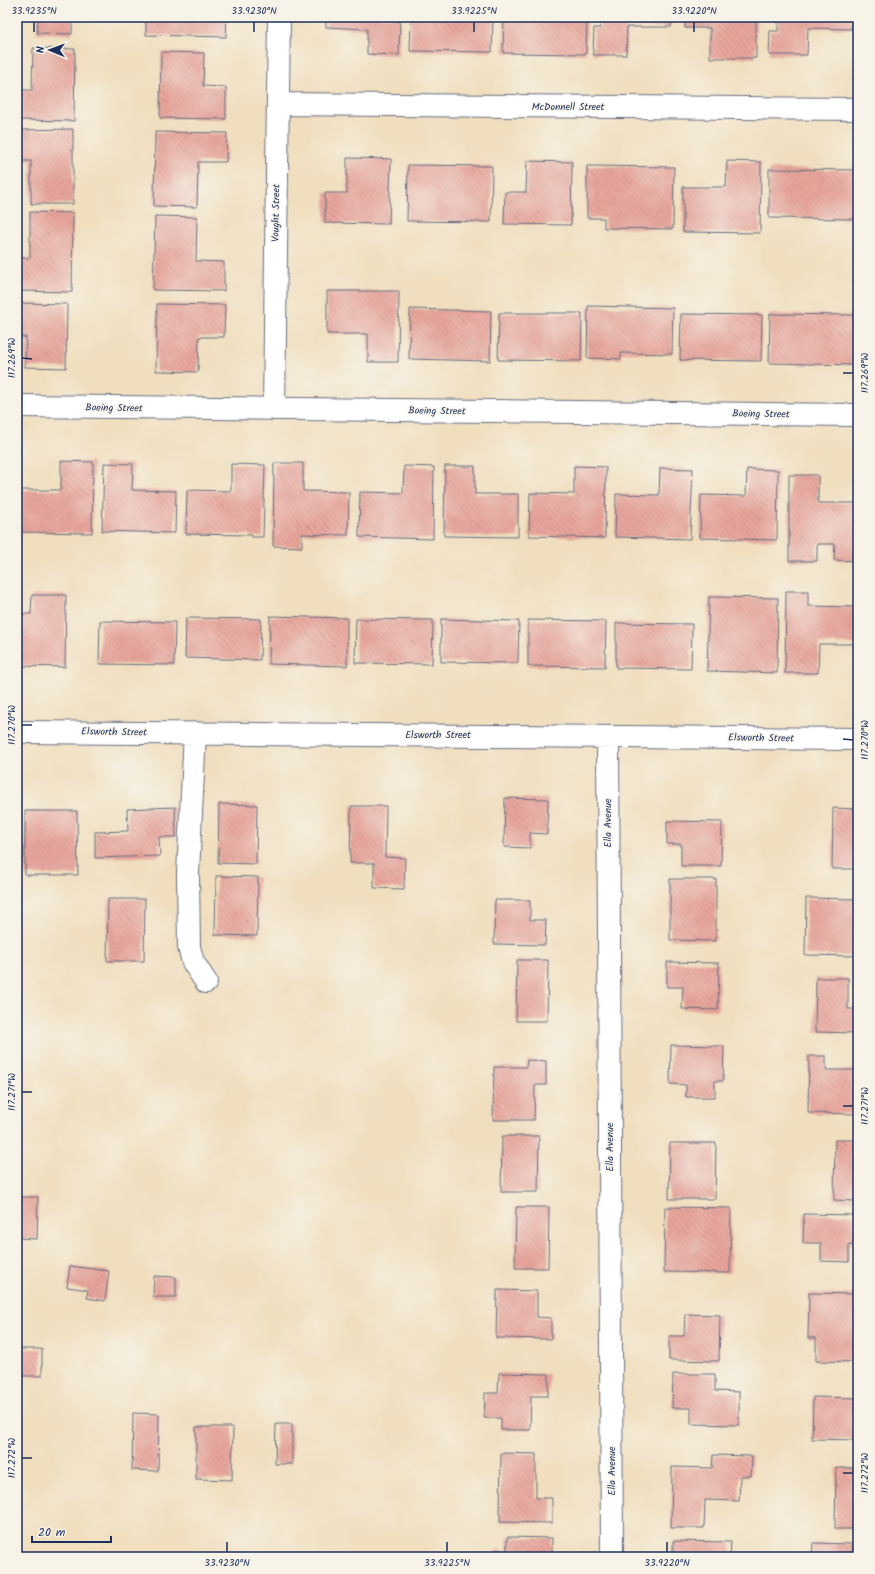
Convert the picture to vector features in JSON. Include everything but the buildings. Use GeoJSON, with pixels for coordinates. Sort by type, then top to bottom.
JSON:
{"type":"FeatureCollection","features":[{"type":"Feature","properties":{"kind":"street","name":"Vought Street"},"geometry":{"type":"LineString","coordinates":[[274,409],[279,17]]}},
{"type":"Feature","properties":{"kind":"street","name":"McDonnell Street"},"geometry":{"type":"LineString","coordinates":[[278,104],[858,109]]}},
{"type":"Feature","properties":{"kind":"street","name":"Boeing Street"},"geometry":{"type":"LineString","coordinates":[[17,406],[858,415]]}},
{"type":"Feature","properties":{"kind":"street","name":"Elsworth Street"},"geometry":{"type":"LineString","coordinates":[[17,732],[858,739]]}},
{"type":"Feature","properties":{"kind":"street"},"geometry":{"type":"LineString","coordinates":[[195,733],[188,873],[188,932],[189,947],[193,962],[206,982]]}},
{"type":"Feature","properties":{"kind":"street","name":"Ella Avenue"},"geometry":{"type":"LineString","coordinates":[[608,737],[612,1557]]}}]}
